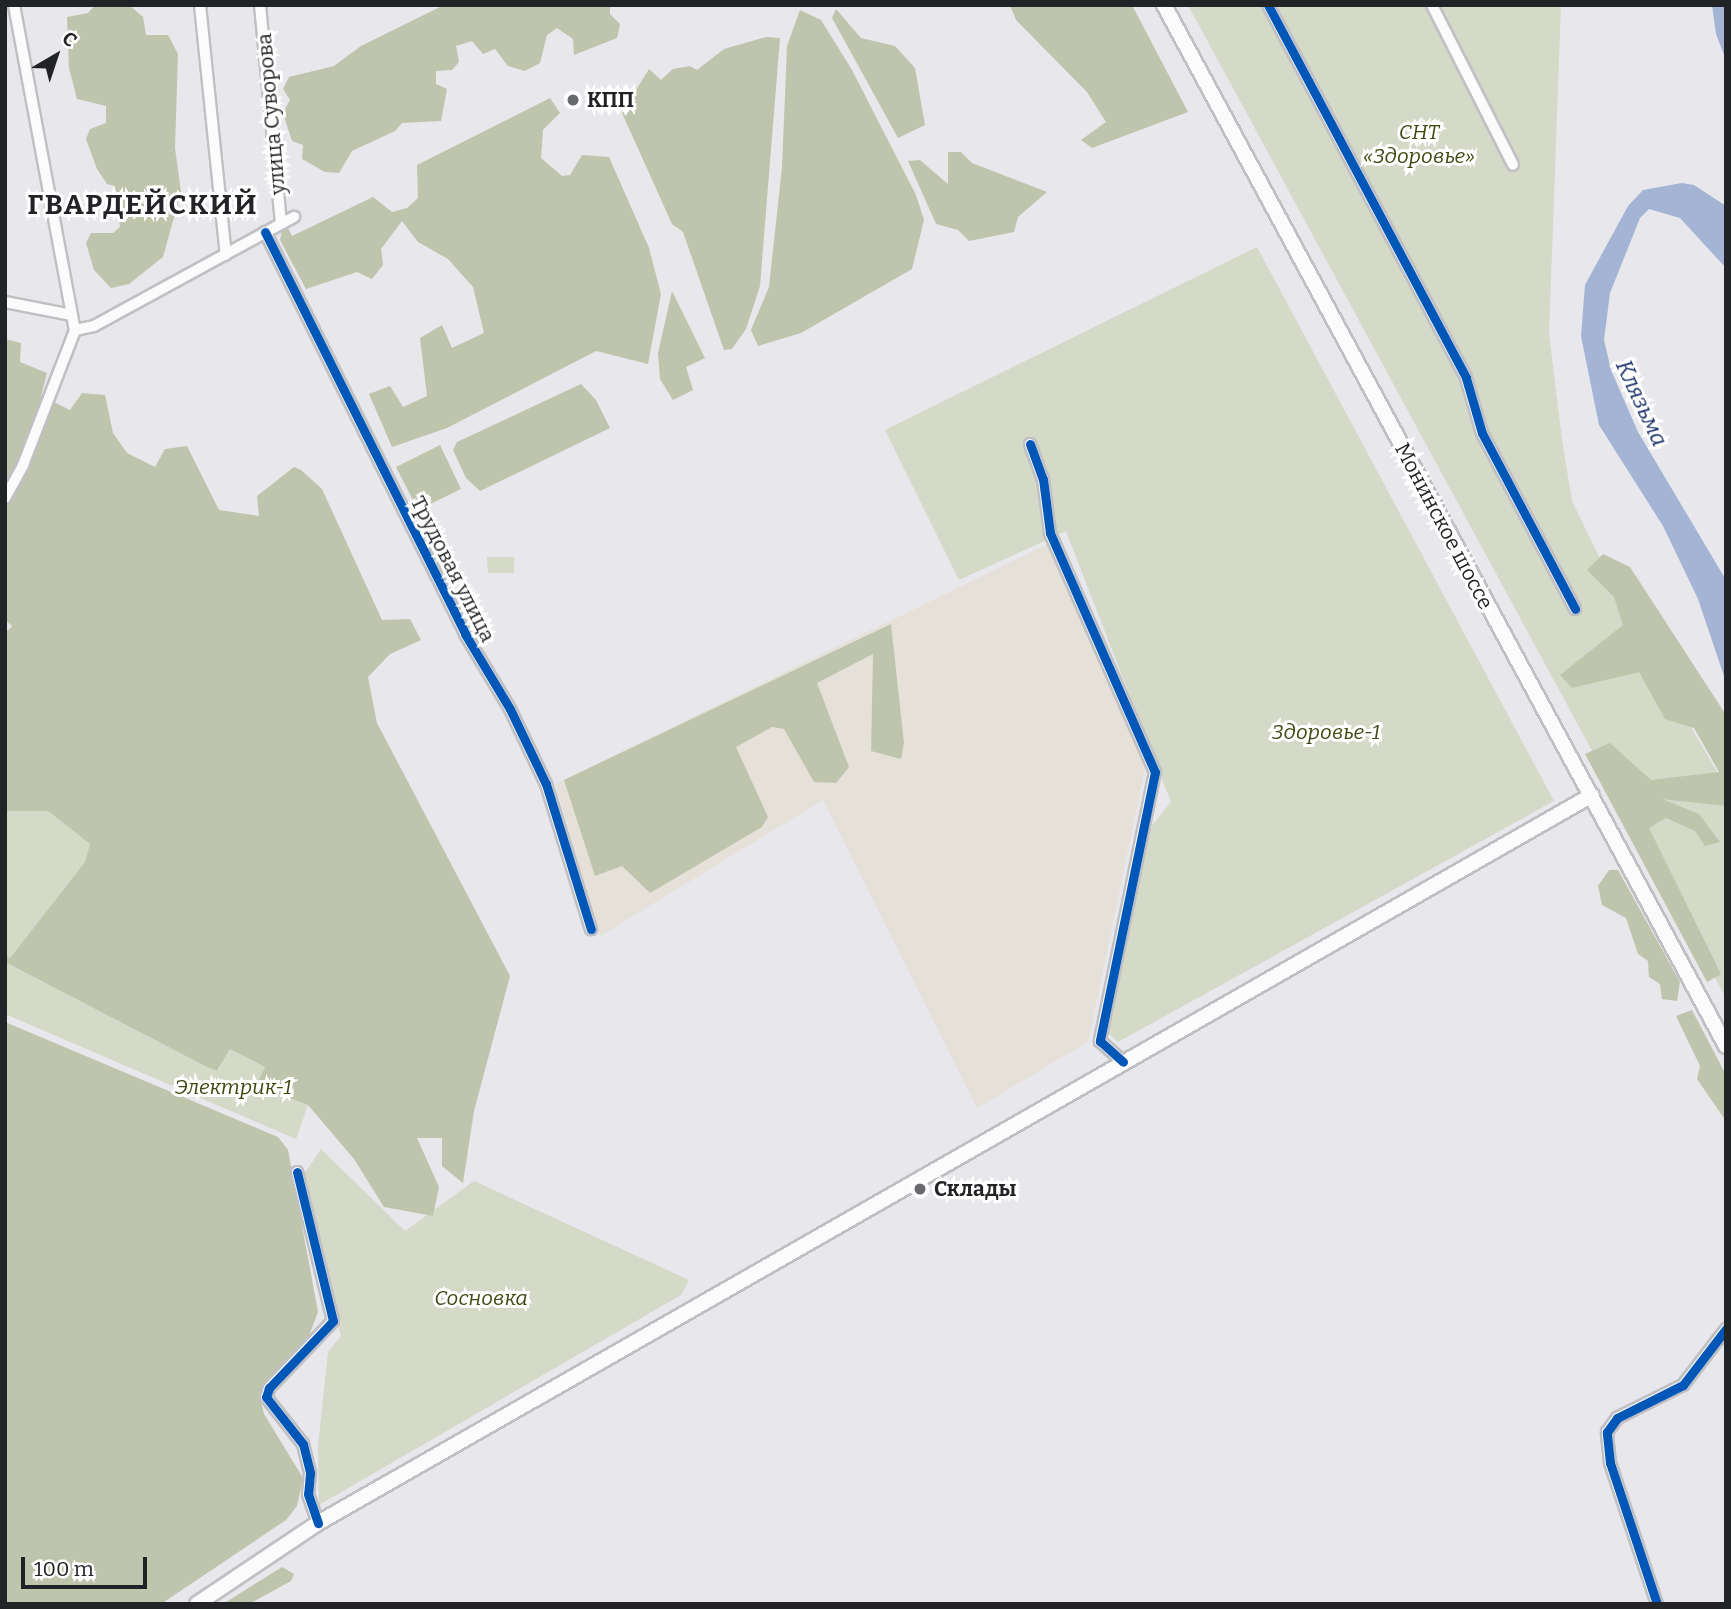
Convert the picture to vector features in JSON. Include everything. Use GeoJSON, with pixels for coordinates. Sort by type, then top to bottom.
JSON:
{"type":"FeatureCollection","features":[{"type":"Feature","properties":{"kind":"main road","name":"Монинское шоссе"},"geometry":{"type":"LineString","coordinates":[[1164,5],[1726,1046]]}},
{"type":"Feature","properties":{"kind":"main road"},"geometry":{"type":"LineString","coordinates":[[197,1604],[318,1523],[1592,795]]}},
{"type":"Feature","properties":{"kind":"street"},"geometry":{"type":"LineString","coordinates":[[5,498],[23,465],[75,330],[14,5]]}},
{"type":"Feature","properties":{"kind":"street"},"geometry":{"type":"LineString","coordinates":[[200,5],[226,254]]}},
{"type":"Feature","properties":{"kind":"street","name":"улица Суворова"},"geometry":{"type":"LineString","coordinates":[[260,5],[281,223]]}},
{"type":"Feature","properties":{"kind":"street"},"geometry":{"type":"LineString","coordinates":[[1268,5],[1466,378],[1482,433],[1575,609]]}},
{"type":"Feature","properties":{"kind":"street"},"geometry":{"type":"LineString","coordinates":[[1432,5],[1513,165]]}},
{"type":"Feature","properties":{"kind":"street"},"geometry":{"type":"LineString","coordinates":[[75,330],[94,326],[294,216]]}},
{"type":"Feature","properties":{"kind":"street","name":"Трудовая улица"},"geometry":{"type":"LineString","coordinates":[[265,232],[465,634],[510,709],[546,784],[591,929]]}},
{"type":"Feature","properties":{"kind":"street"},"geometry":{"type":"LineString","coordinates":[[5,302],[72,316]]}},
{"type":"Feature","properties":{"kind":"street"},"geometry":{"type":"LineString","coordinates":[[1030,443],[1043,479],[1051,533],[1155,772],[1100,1041],[1123,1062]]}},
{"type":"Feature","properties":{"kind":"street"},"geometry":{"type":"LineString","coordinates":[[297,1172],[333,1321],[269,1388],[266,1397],[303,1444],[310,1473],[308,1494],[318,1523]]}},
{"type":"Feature","properties":{"kind":"street"},"geometry":{"type":"LineString","coordinates":[[1657,1604],[1610,1462],[1607,1432],[1617,1418],[1671,1395],[1683,1385],[1726,1329]]}},
{"type":"Feature","properties":{"kind":"shaded area"},"geometry":{"type":"Polygon","coordinates":[[[1052,542],[1147,759],[1088,1042],[977,1108],[823,800],[600,936],[555,784],[1052,542]]]}},
{"type":"Feature","properties":{"kind":"green space"},"geometry":{"type":"Polygon","coordinates":[[[95,5],[129,5],[143,17],[146,35],[168,35],[178,54],[175,148],[181,192],[163,257],[129,284],[111,288],[94,270],[86,243],[91,233],[113,233],[120,227],[115,186],[107,184],[97,169],[86,139],[90,129],[106,123],[106,106],[77,99],[69,68],[67,17],[88,13],[95,5]]]}},
{"type":"Feature","properties":{"kind":"green space"},"geometry":{"type":"Polygon","coordinates":[[[610,5],[610,14],[620,24],[617,38],[574,55],[573,39],[557,28],[547,35],[540,63],[525,71],[508,66],[495,49],[483,54],[472,41],[456,46],[459,62],[452,70],[436,71],[436,84],[447,89],[441,121],[402,123],[395,131],[352,151],[339,173],[325,172],[302,159],[303,145],[292,141],[283,113],[290,100],[283,89],[289,77],[334,66],[361,46],[440,7],[610,5]]]}},
{"type":"Feature","properties":{"kind":"green space"},"geometry":{"type":"Polygon","coordinates":[[[1010,5],[1132,5],[1188,112],[1092,148],[1081,140],[1106,122],[1087,92],[1016,20],[1010,5]]]}},
{"type":"Feature","properties":{"kind":"green space","name":"СНТ «Здоровье»"},"geometry":{"type":"Polygon","coordinates":[[[1188,5],[1561,5],[1549,334],[1572,501],[1637,635],[1726,787],[1726,998],[1188,5]]]}},
{"type":"Feature","properties":{"kind":"green space"},"geometry":{"type":"Polygon","coordinates":[[[836,9],[861,38],[895,46],[915,68],[925,125],[898,138],[832,18],[836,9]]]}},
{"type":"Feature","properties":{"kind":"green space"},"geometry":{"type":"Polygon","coordinates":[[[800,10],[821,20],[852,70],[916,195],[924,220],[912,269],[801,333],[758,346],[751,330],[769,287],[782,167],[787,46],[800,10]]]}},
{"type":"Feature","properties":{"kind":"green space"},"geometry":{"type":"Polygon","coordinates":[[[766,37],[780,38],[760,286],[746,329],[732,349],[724,350],[683,232],[672,224],[622,113],[649,69],[661,80],[673,69],[690,66],[697,70],[724,49],[766,37]]]}},
{"type":"Feature","properties":{"kind":"green space"},"geometry":{"type":"Polygon","coordinates":[[[550,98],[560,113],[543,130],[541,158],[562,176],[570,175],[582,155],[609,157],[649,248],[661,294],[648,364],[596,351],[447,428],[392,447],[369,394],[390,386],[403,407],[427,396],[420,338],[442,325],[452,348],[484,333],[473,287],[448,259],[418,242],[402,221],[381,249],[383,265],[372,279],[357,272],[306,289],[280,240],[282,231],[288,228],[292,236],[373,197],[392,212],[407,208],[418,198],[417,165],[550,98]]]}},
{"type":"Feature","properties":{"kind":"green space"},"geometry":{"type":"Polygon","coordinates":[[[948,152],[961,152],[972,163],[1047,192],[1018,217],[1014,232],[969,241],[958,230],[936,224],[908,161],[920,160],[948,184],[948,152]]]}},
{"type":"Feature","properties":{"kind":"green space","name":"Здоровье-1"},"geometry":{"type":"Polygon","coordinates":[[[1257,247],[1554,801],[1118,1042],[1107,1032],[1145,844],[1153,824],[1171,802],[1066,531],[959,580],[885,430],[1257,247]]]}},
{"type":"Feature","properties":{"kind":"green space"},"geometry":{"type":"Polygon","coordinates":[[[672,291],[705,358],[686,367],[693,390],[673,400],[660,379],[658,353],[672,291]]]}},
{"type":"Feature","properties":{"kind":"green space"},"geometry":{"type":"Polygon","coordinates":[[[5,339],[21,343],[20,362],[47,373],[41,396],[70,410],[82,393],[105,395],[113,433],[127,453],[155,467],[165,449],[187,446],[219,510],[259,516],[257,496],[294,467],[301,470],[322,489],[382,620],[410,619],[421,640],[390,654],[368,677],[377,723],[510,976],[474,1111],[463,1183],[442,1166],[442,1138],[417,1138],[439,1187],[433,1216],[384,1207],[354,1159],[308,1105],[256,1085],[265,1067],[230,1049],[217,1071],[5,962],[5,956],[10,958],[85,862],[90,844],[48,811],[5,811],[5,633],[12,626],[5,620],[5,339]]]}},
{"type":"Feature","properties":{"kind":"green space"},"geometry":{"type":"Polygon","coordinates":[[[581,384],[596,400],[610,428],[480,491],[466,478],[453,450],[457,442],[581,384]]]}},
{"type":"Feature","properties":{"kind":"green space"},"geometry":{"type":"Polygon","coordinates":[[[440,445],[461,489],[418,510],[396,467],[440,445]]]}},
{"type":"Feature","properties":{"kind":"green space"},"geometry":{"type":"Polygon","coordinates":[[[1603,554],[1630,567],[1726,715],[1726,806],[1662,799],[1699,814],[1720,842],[1705,846],[1695,831],[1666,818],[1649,828],[1721,974],[1707,982],[1585,754],[1610,743],[1651,780],[1719,772],[1694,728],[1665,719],[1639,672],[1572,688],[1560,675],[1623,625],[1614,597],[1587,570],[1603,554]]]}},
{"type":"Feature","properties":{"kind":"green space"},"geometry":{"type":"Polygon","coordinates":[[[487,557],[514,557],[514,573],[488,573],[487,557]]]}},
{"type":"Feature","properties":{"kind":"green space"},"geometry":{"type":"Polygon","coordinates":[[[891,624],[904,743],[901,759],[871,751],[873,654],[817,683],[849,767],[836,783],[814,782],[784,729],[772,727],[736,747],[768,817],[762,827],[650,893],[622,866],[595,876],[564,780],[891,624]]]}},
{"type":"Feature","properties":{"kind":"green space"},"geometry":{"type":"Polygon","coordinates":[[[5,811],[48,811],[90,844],[85,862],[10,958],[5,956],[5,811]]]}},
{"type":"Feature","properties":{"kind":"green space"},"geometry":{"type":"Polygon","coordinates":[[[1609,870],[1618,870],[1680,982],[1677,1001],[1662,999],[1660,984],[1649,977],[1648,961],[1638,954],[1626,918],[1602,905],[1598,886],[1609,870]]]}},
{"type":"Feature","properties":{"kind":"green space","name":"Электрик-1"},"geometry":{"type":"Polygon","coordinates":[[[5,962],[205,1066],[218,1071],[230,1049],[265,1067],[256,1085],[308,1105],[296,1139],[5,1014],[5,962]]]}},
{"type":"Feature","properties":{"kind":"green space"},"geometry":{"type":"Polygon","coordinates":[[[1692,1010],[1726,1075],[1726,1121],[1697,1079],[1700,1066],[1676,1016],[1692,1010]]]}},
{"type":"Feature","properties":{"kind":"green space"},"geometry":{"type":"Polygon","coordinates":[[[5,1022],[278,1137],[288,1150],[318,1312],[307,1341],[259,1393],[264,1414],[303,1478],[297,1506],[286,1520],[161,1604],[5,1604],[5,1022]]]}},
{"type":"Feature","properties":{"kind":"green space","name":"Сосновка"},"geometry":{"type":"Polygon","coordinates":[[[321,1149],[405,1231],[474,1181],[689,1280],[681,1295],[319,1505],[318,1446],[328,1352],[341,1336],[300,1180],[321,1149]]]}},
{"type":"Feature","properties":{"kind":"green space"},"geometry":{"type":"Polygon","coordinates":[[[282,1567],[294,1574],[291,1581],[249,1604],[223,1604],[282,1567]]]}},
{"type":"Feature","properties":{"kind":"water"},"geometry":{"type":"Polygon","coordinates":[[[1712,5],[1726,5],[1726,60],[1716,34],[1712,5]]]}},
{"type":"Feature","properties":{"kind":"water"},"geometry":{"type":"Polygon","coordinates":[[[1682,183],[1694,185],[1726,206],[1726,268],[1680,218],[1649,209],[1640,218],[1610,293],[1604,340],[1611,370],[1638,432],[1726,580],[1726,682],[1698,599],[1663,526],[1599,425],[1581,336],[1585,285],[1628,206],[1643,190],[1682,183]]]}},
{"type":"Feature","properties":{"kind":"cycle path"},"geometry":{"type":"LineString","coordinates":[[1268,5],[1466,378],[1482,433],[1575,609]]}},
{"type":"Feature","properties":{"kind":"cycle path"},"geometry":{"type":"LineString","coordinates":[[265,232],[465,634],[510,709],[546,784],[591,929]]}},
{"type":"Feature","properties":{"kind":"cycle path"},"geometry":{"type":"LineString","coordinates":[[1030,444],[1043,479],[1050,533],[1155,772],[1100,1041],[1123,1062]]}},
{"type":"Feature","properties":{"kind":"cycle path"},"geometry":{"type":"LineString","coordinates":[[297,1172],[333,1321],[269,1388],[266,1397],[303,1444],[310,1473],[308,1494],[318,1523]]}},
{"type":"Feature","properties":{"kind":"cycle path"},"geometry":{"type":"LineString","coordinates":[[1657,1604],[1610,1463],[1607,1432],[1617,1418],[1683,1385],[1726,1329]]}},
{"type":"Feature","properties":{"kind":"place","name":"КПП"},"geometry":{"type":"Point","coordinates":[573,100]}},
{"type":"Feature","properties":{"kind":"place","name":"Склады"},"geometry":{"type":"Point","coordinates":[920,1189]}},
{"type":"Feature","properties":{"kind":"district","name":"ГВАРДЕЙСКИЙ"},"geometry":{"type":"Point","coordinates":[143,205]}},
{"type":"Feature","properties":{"kind":"water label","name":"Клязьма"},"geometry":{"type":"Point","coordinates":[1642,403]}}]}
